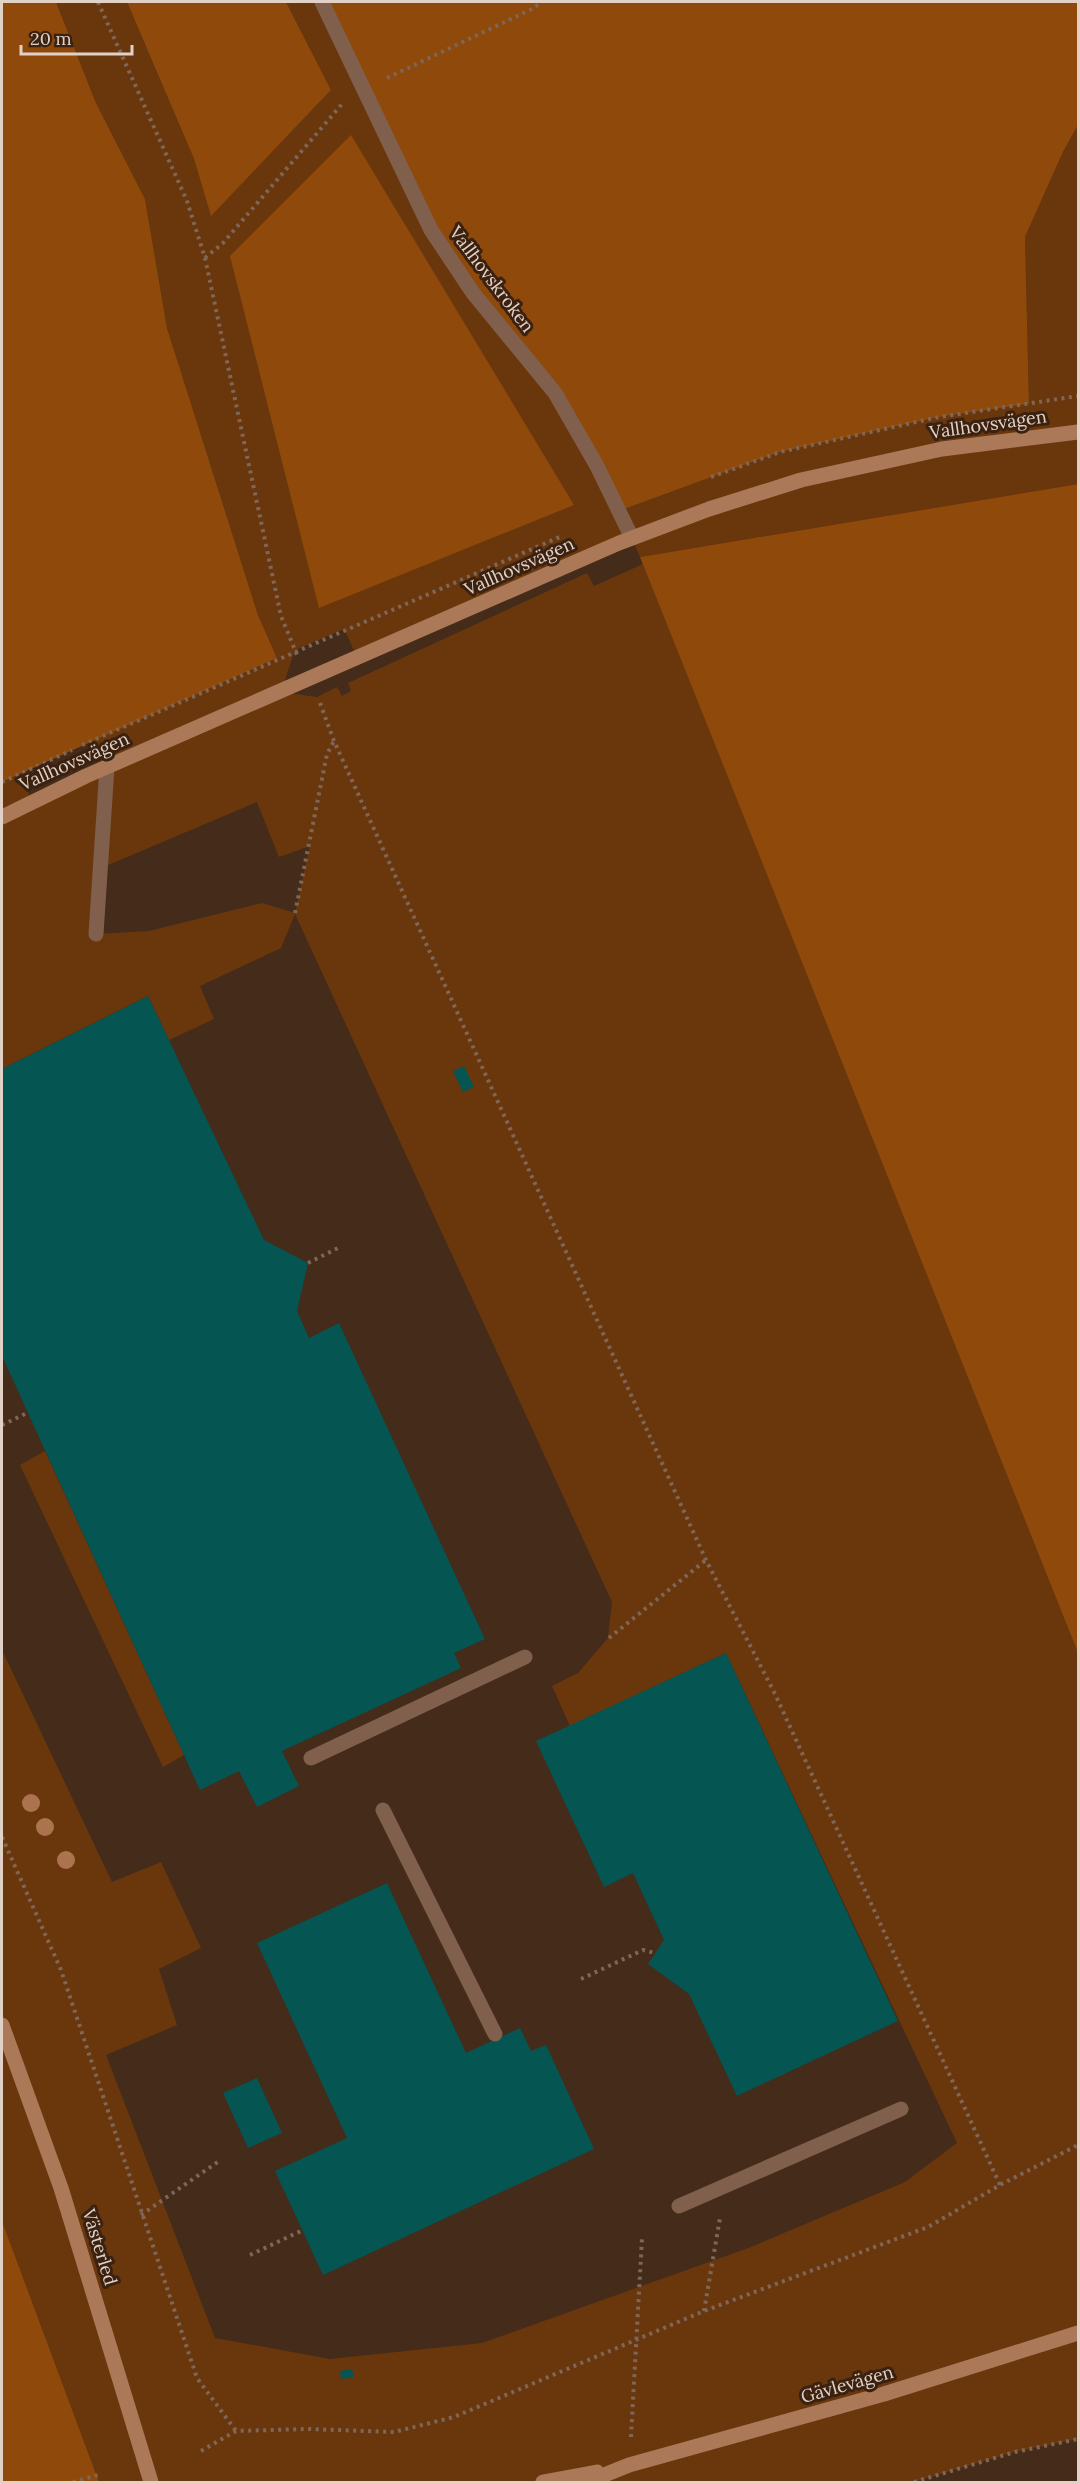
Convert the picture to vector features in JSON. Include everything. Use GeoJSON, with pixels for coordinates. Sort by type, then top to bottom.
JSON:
{"type":"FeatureCollection","features":[{"type":"Feature","properties":{"kind":"street","name":"Vallhovskroken"},"geometry":{"type":"LineString","coordinates":[[322,2],[431,230],[473,293],[555,393],[597,466],[632,537]]}},
{"type":"Feature","properties":{"kind":"street","name":"Vallhovsvägen"},"geometry":{"type":"LineString","coordinates":[[2,817],[107,768],[632,537],[709,509],[801,480],[942,448],[1078,432]]}},
{"type":"Feature","properties":{"kind":"street"},"geometry":{"type":"LineString","coordinates":[[96,934],[107,768]]}},
{"type":"Feature","properties":{"kind":"street"},"geometry":{"type":"LineString","coordinates":[[311,1758],[525,1657]]}},
{"type":"Feature","properties":{"kind":"street"},"geometry":{"type":"LineString","coordinates":[[383,1810],[495,2034]]}},
{"type":"Feature","properties":{"kind":"street","name":"Västerled"},"geometry":{"type":"LineString","coordinates":[[2,2025],[62,2188],[151,2482]]}},
{"type":"Feature","properties":{"kind":"street"},"geometry":{"type":"LineString","coordinates":[[679,2206],[901,2109]]}},
{"type":"Feature","properties":{"kind":"street","name":"Gävlevägen"},"geometry":{"type":"LineString","coordinates":[[543,2482],[627,2466],[884,2394],[1078,2333]]}},
{"type":"Feature","properties":{"kind":"street","name":"Gävlevägen"},"geometry":{"type":"LineString","coordinates":[[587,2482],[627,2466]]}},
{"type":"Feature","properties":{"kind":"path"},"geometry":{"type":"LineString","coordinates":[[98,2],[187,201],[205,258],[281,616],[310,679],[334,741],[706,1560],[775,1694],[1000,2185]]}},
{"type":"Feature","properties":{"kind":"path"},"geometry":{"type":"LineString","coordinates":[[295,913],[327,754],[334,741]]}},
{"type":"Feature","properties":{"kind":"path"},"geometry":{"type":"LineString","coordinates":[[308,1263],[340,1247]]}},
{"type":"Feature","properties":{"kind":"path"},"geometry":{"type":"LineString","coordinates":[[2,1425],[27,1413]]}},
{"type":"Feature","properties":{"kind":"path"},"geometry":{"type":"LineString","coordinates":[[609,1638],[706,1560]]}},
{"type":"Feature","properties":{"kind":"path"},"geometry":{"type":"LineString","coordinates":[[2,1838],[61,1971],[197,2378],[236,2431]]}},
{"type":"Feature","properties":{"kind":"path"},"geometry":{"type":"LineString","coordinates":[[581,1978],[643,1950],[655,1953]]}},
{"type":"Feature","properties":{"kind":"path"},"geometry":{"type":"LineString","coordinates":[[201,2451],[236,2431],[308,2429],[394,2432],[454,2417],[704,2311],[928,2228],[1000,2185],[1078,2145]]}},
{"type":"Feature","properties":{"kind":"path"},"geometry":{"type":"LineString","coordinates":[[141,2215],[219,2160]]}},
{"type":"Feature","properties":{"kind":"path"},"geometry":{"type":"LineString","coordinates":[[704,2311],[725,2185]]}},
{"type":"Feature","properties":{"kind":"path"},"geometry":{"type":"LineString","coordinates":[[250,2255],[303,2230]]}},
{"type":"Feature","properties":{"kind":"path"},"geometry":{"type":"LineString","coordinates":[[627,2466],[642,2238]]}},
{"type":"Feature","properties":{"kind":"path"},"geometry":{"type":"LineString","coordinates":[[914,2482],[1015,2452],[1078,2439]]}},
{"type":"Feature","properties":{"kind":"path"},"geometry":{"type":"LineString","coordinates":[[72,2482],[98,2475]]}},
{"type":"Feature","properties":{"kind":"shaded area"},"geometry":{"type":"Polygon","coordinates":[[[2,2],[56,2],[96,103],[145,199],[167,328],[258,615],[277,658],[2,782],[2,2]]]}},
{"type":"Feature","properties":{"kind":"shaded area"},"geometry":{"type":"Polygon","coordinates":[[[56,2],[127,2],[194,159],[211,215],[331,90],[286,2],[322,2],[619,511],[780,452],[939,417],[1029,404],[1025,237],[1063,152],[1078,125],[1078,484],[640,557],[632,538],[358,659],[344,629],[295,650],[281,692],[317,697],[337,687],[342,696],[351,691],[348,683],[587,573],[594,586],[643,564],[1078,1653],[1078,2439],[1015,2452],[914,2482],[99,2482],[2,2221],[2,1650],[112,1882],[161,1862],[201,1948],[159,1969],[177,2025],[106,2055],[215,2338],[330,2359],[482,2343],[751,2247],[905,2182],[957,2143],[726,1653],[570,1726],[552,1686],[578,1673],[608,1638],[612,1602],[295,914],[281,948],[200,986],[214,1019],[169,1040],[148,996],[2,1069],[2,782],[20,774],[32,801],[106,768],[94,740],[277,658],[258,615],[167,328],[145,199],[96,103],[56,2]],[[257,802],[101,868],[97,934],[149,931],[262,903],[295,913],[310,846],[279,857],[257,802]]]}},
{"type":"Feature","properties":{"kind":"shaded area"},"geometry":{"type":"Polygon","coordinates":[[[127,2],[286,2],[331,90],[211,216],[194,159],[127,2]]]}},
{"type":"Feature","properties":{"kind":"shaded area"},"geometry":{"type":"Polygon","coordinates":[[[322,2],[1078,2],[1078,125],[1063,152],[1025,237],[1029,404],[939,417],[780,452],[619,511],[576,426],[449,259],[322,2]]]}},
{"type":"Feature","properties":{"kind":"shaded area"},"geometry":{"type":"Polygon","coordinates":[[[351,135],[574,505],[319,608],[230,256],[351,135]]]}},
{"type":"Feature","properties":{"kind":"shaded area"},"geometry":{"type":"Polygon","coordinates":[[[1078,484],[1078,1653],[640,557],[1078,484]]]}},
{"type":"Feature","properties":{"kind":"shaded area"},"geometry":{"type":"Polygon","coordinates":[[[45,1451],[184,1755],[163,1767],[20,1465],[45,1451]]]}},
{"type":"Feature","properties":{"kind":"shaded area"},"geometry":{"type":"Polygon","coordinates":[[[2,2221],[99,2482],[2,2482],[2,2221]]]}},
{"type":"Feature","properties":{"kind":"building"},"geometry":{"type":"Polygon","coordinates":[[[148,996],[264,1240],[308,1263],[297,1311],[309,1338],[339,1323],[485,1639],[454,1653],[461,1668],[282,1751],[299,1786],[257,1807],[239,1771],[200,1790],[2,1356],[2,1069],[148,996]]]}},
{"type":"Feature","properties":{"kind":"building"},"geometry":{"type":"Polygon","coordinates":[[[464,1066],[474,1087],[463,1092],[453,1071],[464,1066]]]}},
{"type":"Feature","properties":{"kind":"building"},"geometry":{"type":"Polygon","coordinates":[[[726,1653],[898,2021],[737,2096],[689,1994],[648,1964],[664,1940],[633,1873],[604,1887],[536,1741],[726,1653]]]}},
{"type":"Feature","properties":{"kind":"building"},"geometry":{"type":"Polygon","coordinates":[[[387,1883],[466,2053],[520,2028],[531,2051],[546,2045],[594,2149],[323,2275],[275,2171],[347,2138],[257,1943],[387,1883]]]}},
{"type":"Feature","properties":{"kind":"building"},"geometry":{"type":"Polygon","coordinates":[[[257,2078],[282,2133],[248,2148],[223,2093],[257,2078]]]}},
{"type":"Feature","properties":{"kind":"building"},"geometry":{"type":"Polygon","coordinates":[[[352,2369],[354,2377],[341,2379],[340,2371],[352,2369]]]}}]}
